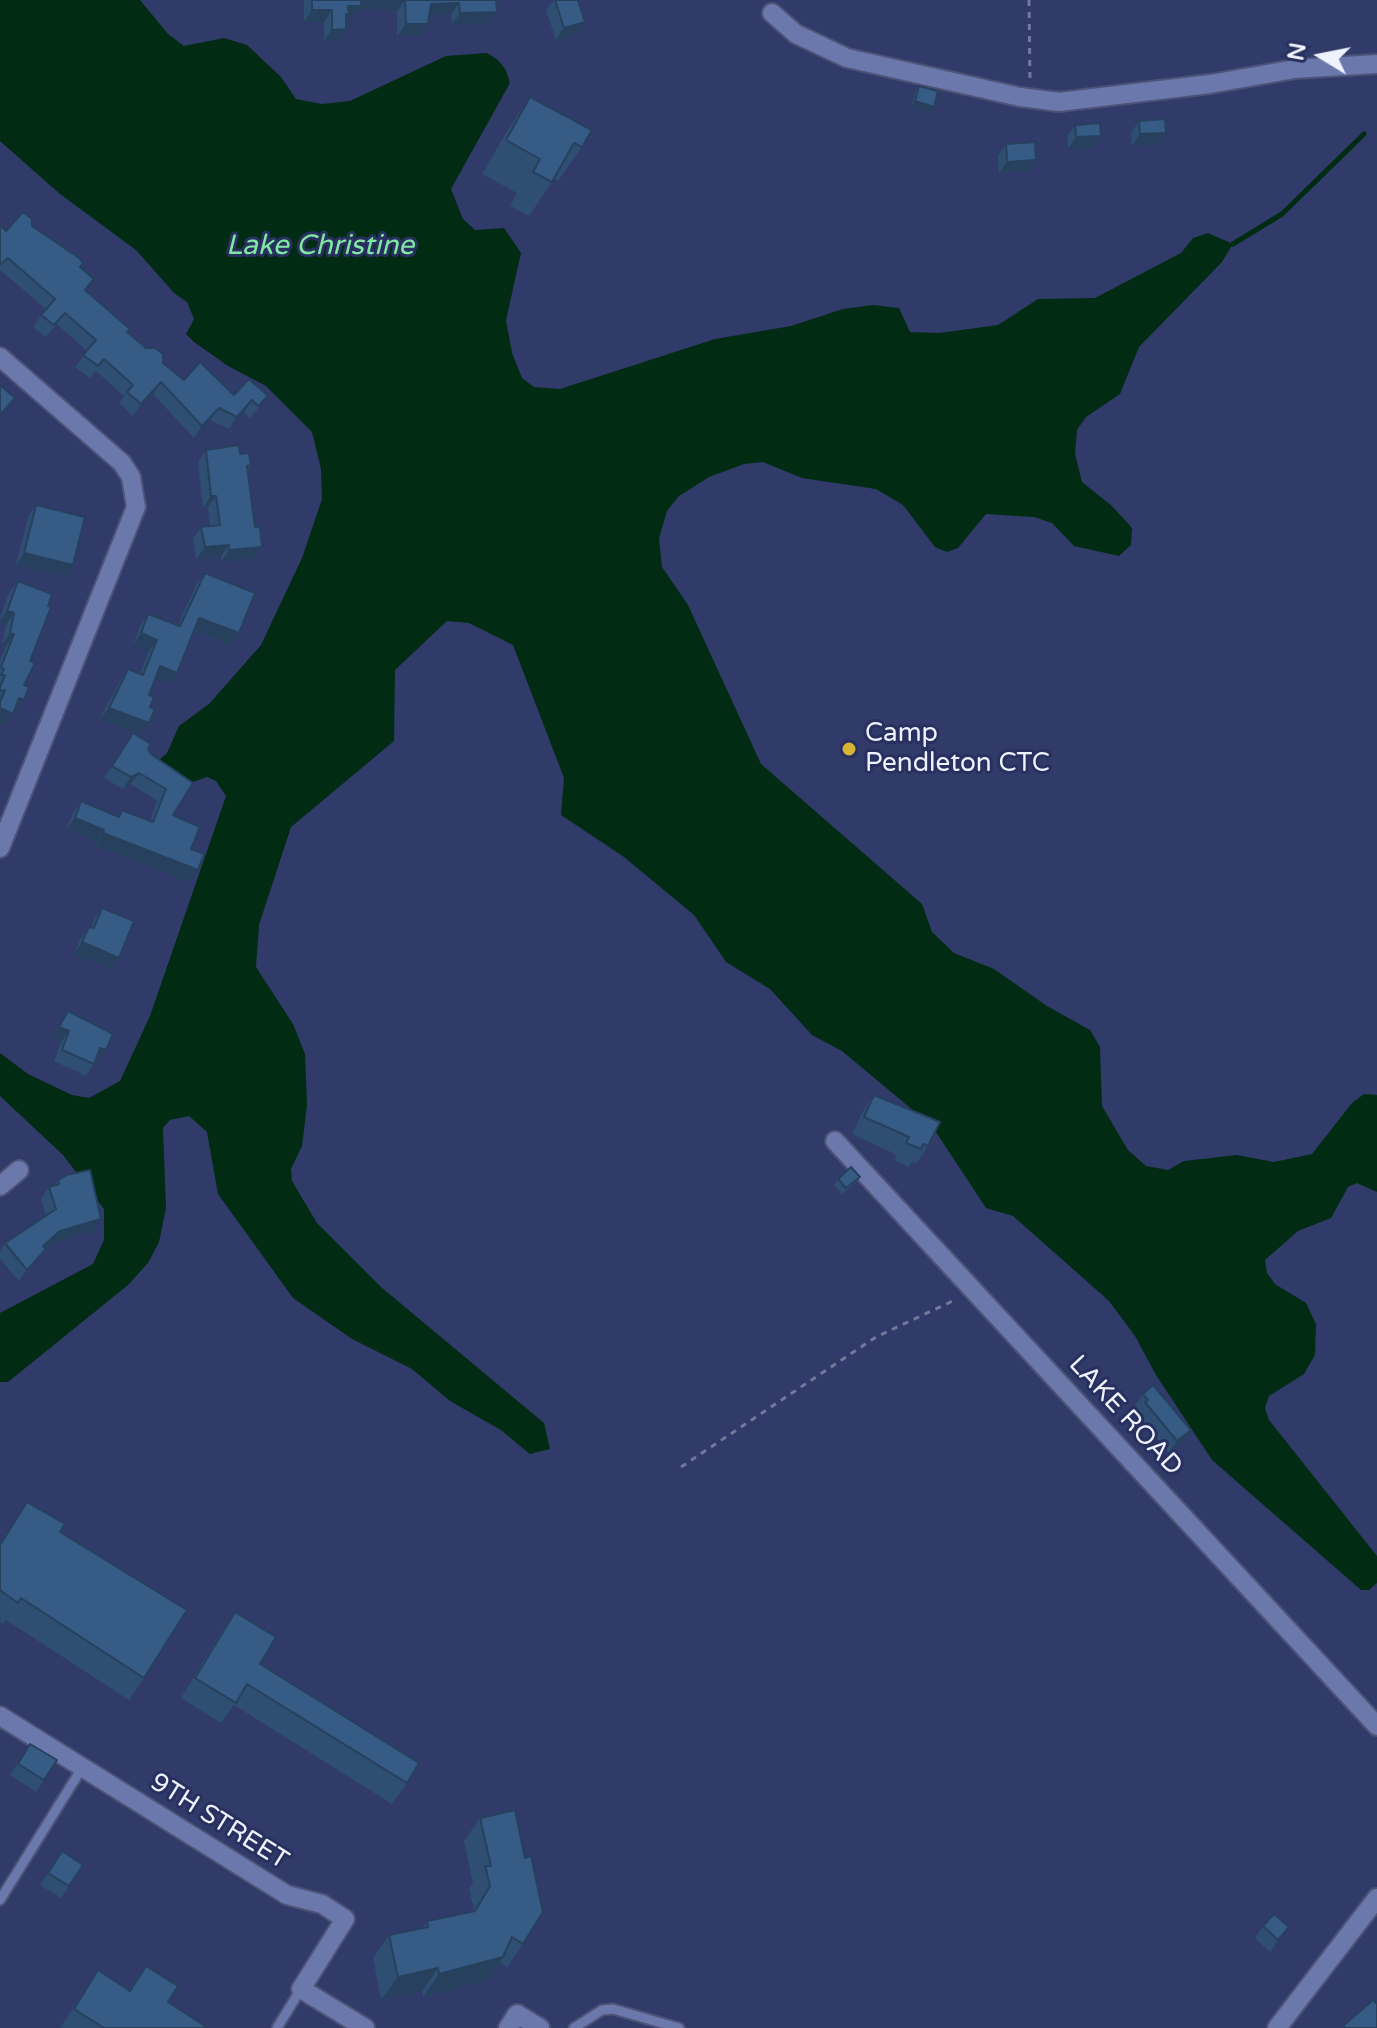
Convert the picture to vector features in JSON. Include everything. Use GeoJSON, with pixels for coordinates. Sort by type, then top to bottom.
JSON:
{"type":"FeatureCollection","features":[{"type":"Feature","properties":{"kind":"street"},"geometry":{"type":"LineString","coordinates":[[771,7],[796,34],[847,58],[1059,102],[1210,84],[1295,69],[1377,64]]}},
{"type":"Feature","properties":{"kind":"street"},"geometry":{"type":"LineString","coordinates":[[0,357],[122,463],[131,477],[136,507],[0,848]]}},
{"type":"Feature","properties":{"kind":"street","name":"LAKE ROAD"},"geometry":{"type":"LineString","coordinates":[[835,1141],[1377,1726]]}},
{"type":"Feature","properties":{"kind":"street"},"geometry":{"type":"LineString","coordinates":[[0,1186],[19,1170]]}},
{"type":"Feature","properties":{"kind":"street","name":"9TH STREET"},"geometry":{"type":"LineString","coordinates":[[0,1716],[287,1895],[322,1904],[345,1919],[301,1989]]}},
{"type":"Feature","properties":{"kind":"street"},"geometry":{"type":"LineString","coordinates":[[1277,2028],[1377,1898]]}},
{"type":"Feature","properties":{"kind":"street"},"geometry":{"type":"LineString","coordinates":[[301,1989],[365,2028]]}},
{"type":"Feature","properties":{"kind":"street"},"geometry":{"type":"LineString","coordinates":[[512,2021],[540,2028]]}},
{"type":"Feature","properties":{"kind":"lane"},"geometry":{"type":"LineString","coordinates":[[0,1900],[82,1768]]}},
{"type":"Feature","properties":{"kind":"lane"},"geometry":{"type":"LineString","coordinates":[[277,2028],[301,1989]]}},
{"type":"Feature","properties":{"kind":"lane"},"geometry":{"type":"LineString","coordinates":[[574,2028],[602,2010],[613,2009],[679,2028]]}},
{"type":"Feature","properties":{"kind":"path"},"geometry":{"type":"LineString","coordinates":[[1029,0],[1030,98]]}},
{"type":"Feature","properties":{"kind":"path"},"geometry":{"type":"LineString","coordinates":[[681,1467],[876,1337],[973,1290]]}},
{"type":"Feature","properties":{"kind":"water","name":"Lake Christine"},"geometry":{"type":"Polygon","coordinates":[[[0,0],[140,0],[168,34],[184,46],[224,38],[247,45],[281,77],[296,99],[322,104],[350,101],[446,56],[487,53],[498,60],[506,70],[510,83],[451,189],[463,219],[475,230],[504,228],[521,253],[506,320],[512,353],[522,378],[534,387],[560,389],[715,339],[791,326],[843,309],[873,305],[899,308],[910,332],[939,333],[998,325],[1038,299],[1095,298],[1181,253],[1193,238],[1208,233],[1233,244],[1222,262],[1139,347],[1120,394],[1086,417],[1077,430],[1075,454],[1082,482],[1112,506],[1132,528],[1131,545],[1119,556],[1074,546],[1052,523],[1034,517],[986,514],[958,548],[947,552],[935,547],[903,505],[876,489],[802,478],[763,462],[744,464],[709,477],[679,496],[667,511],[659,538],[662,567],[688,605],[761,764],[922,904],[932,932],[954,953],[994,969],[1047,1006],[1090,1030],[1100,1047],[1102,1106],[1128,1150],[1146,1166],[1168,1170],[1184,1161],[1237,1155],[1274,1162],[1312,1154],[1352,1103],[1364,1094],[1377,1095],[1377,1192],[1357,1183],[1348,1187],[1331,1218],[1298,1231],[1265,1260],[1267,1273],[1275,1284],[1306,1303],[1316,1324],[1315,1355],[1304,1374],[1269,1396],[1265,1408],[1269,1420],[1377,1556],[1377,1583],[1369,1590],[1361,1590],[1212,1460],[1156,1375],[1135,1336],[1109,1301],[1013,1216],[986,1208],[932,1126],[842,1051],[812,1035],[770,989],[726,962],[694,915],[624,857],[561,815],[564,778],[513,645],[469,623],[447,621],[395,670],[394,741],[291,827],[259,925],[256,967],[293,1024],[305,1054],[307,1105],[302,1146],[291,1169],[292,1181],[317,1223],[381,1287],[544,1423],[550,1449],[530,1454],[501,1430],[450,1401],[412,1369],[352,1339],[293,1298],[218,1194],[207,1132],[189,1116],[170,1120],[163,1128],[166,1208],[159,1242],[148,1263],[128,1285],[8,1382],[0,1382],[0,1313],[93,1264],[104,1240],[104,1209],[63,1155],[0,1096],[0,1053],[28,1074],[72,1095],[89,1098],[120,1081],[150,1016],[226,796],[216,781],[207,777],[178,787],[149,769],[167,753],[179,726],[209,704],[261,645],[302,558],[322,499],[321,469],[312,432],[266,386],[228,366],[194,342],[186,334],[194,319],[187,302],[174,293],[136,250],[60,194],[0,141],[0,0]]]}},
{"type":"Feature","properties":{"kind":"building"},"geometry":{"type":"Polygon","coordinates":[[[312,0],[361,0],[361,6],[348,6],[346,29],[332,30],[332,10],[312,10],[312,0]]]}},
{"type":"Feature","properties":{"kind":"building"},"geometry":{"type":"Polygon","coordinates":[[[405,0],[496,0],[497,12],[460,13],[459,3],[431,4],[428,24],[406,24],[405,0]]]}},
{"type":"Feature","properties":{"kind":"building"},"geometry":{"type":"Polygon","coordinates":[[[555,0],[578,0],[585,22],[564,28],[555,0]]]}},
{"type":"Feature","properties":{"kind":"building"},"geometry":{"type":"Polygon","coordinates":[[[919,86],[938,91],[934,107],[915,101],[919,86]]]}},
{"type":"Feature","properties":{"kind":"building"},"geometry":{"type":"Polygon","coordinates":[[[530,97],[592,130],[582,147],[574,143],[552,182],[533,172],[540,159],[506,140],[530,97]]]}},
{"type":"Feature","properties":{"kind":"building"},"geometry":{"type":"Polygon","coordinates":[[[1165,119],[1166,133],[1140,134],[1139,121],[1165,119]]]}},
{"type":"Feature","properties":{"kind":"building"},"geometry":{"type":"Polygon","coordinates":[[[1100,123],[1101,136],[1076,137],[1075,125],[1100,123]]]}},
{"type":"Feature","properties":{"kind":"building"},"geometry":{"type":"Polygon","coordinates":[[[1035,142],[1036,160],[1007,162],[1006,144],[1035,142]]]}},
{"type":"Feature","properties":{"kind":"building"},"geometry":{"type":"Polygon","coordinates":[[[23,212],[32,219],[32,226],[83,263],[80,267],[94,279],[85,290],[130,329],[127,332],[146,348],[155,348],[163,354],[163,363],[184,380],[200,362],[234,395],[249,379],[268,396],[258,406],[252,400],[237,417],[219,408],[202,426],[161,382],[141,404],[127,392],[133,385],[104,359],[98,366],[83,355],[96,340],[65,313],[54,325],[41,315],[55,299],[8,258],[0,265],[0,225],[6,231],[23,212]]]}},
{"type":"Feature","properties":{"kind":"building"},"geometry":{"type":"Polygon","coordinates":[[[0,385],[15,398],[0,415],[0,385]]]}},
{"type":"Feature","properties":{"kind":"building"},"geometry":{"type":"Polygon","coordinates":[[[239,445],[240,454],[249,453],[251,465],[247,466],[255,527],[260,526],[262,547],[229,550],[229,545],[205,547],[201,527],[220,525],[216,496],[211,496],[206,450],[239,445]]]}},
{"type":"Feature","properties":{"kind":"building"},"geometry":{"type":"Polygon","coordinates":[[[36,505],[85,517],[73,565],[24,553],[36,505]]]}},
{"type":"Feature","properties":{"kind":"building"},"geometry":{"type":"Polygon","coordinates":[[[205,573],[255,593],[239,633],[199,618],[177,673],[160,666],[149,695],[154,697],[150,707],[155,709],[149,723],[109,708],[128,669],[143,675],[157,640],[141,633],[148,614],[180,626],[205,573]]]}},
{"type":"Feature","properties":{"kind":"building"},"geometry":{"type":"Polygon","coordinates":[[[18,581],[52,594],[48,606],[51,607],[30,661],[35,663],[24,685],[29,687],[24,700],[19,698],[13,714],[0,708],[5,690],[0,691],[0,688],[5,675],[1,675],[4,669],[1,667],[14,634],[10,633],[14,613],[7,611],[18,581]]]}},
{"type":"Feature","properties":{"kind":"building"},"geometry":{"type":"Polygon","coordinates":[[[133,733],[151,744],[148,749],[151,754],[193,783],[173,815],[200,827],[191,849],[204,854],[198,870],[103,833],[104,830],[75,818],[81,801],[119,817],[122,810],[153,822],[166,789],[139,773],[131,777],[112,766],[133,733]]]}},
{"type":"Feature","properties":{"kind":"building"},"geometry":{"type":"Polygon","coordinates":[[[102,908],[134,921],[119,958],[82,942],[89,927],[94,928],[102,908]]]}},
{"type":"Feature","properties":{"kind":"building"},"geometry":{"type":"Polygon","coordinates":[[[68,1011],[113,1034],[106,1050],[100,1048],[94,1064],[62,1050],[69,1031],[59,1027],[68,1011]]]}},
{"type":"Feature","properties":{"kind":"building"},"geometry":{"type":"Polygon","coordinates":[[[874,1095],[940,1122],[928,1146],[923,1144],[921,1149],[906,1143],[909,1137],[864,1117],[874,1095]]]}},
{"type":"Feature","properties":{"kind":"building"},"geometry":{"type":"Polygon","coordinates":[[[851,1167],[860,1177],[846,1188],[838,1179],[851,1167]]]}},
{"type":"Feature","properties":{"kind":"building"},"geometry":{"type":"Polygon","coordinates":[[[90,1170],[101,1219],[60,1231],[43,1246],[46,1249],[27,1270],[5,1243],[56,1209],[49,1187],[59,1184],[58,1180],[67,1175],[90,1170]]]}},
{"type":"Feature","properties":{"kind":"building"},"geometry":{"type":"Polygon","coordinates":[[[1153,1385],[1191,1430],[1177,1441],[1145,1402],[1148,1400],[1143,1394],[1153,1385]]]}},
{"type":"Feature","properties":{"kind":"building"},"geometry":{"type":"Polygon","coordinates":[[[27,1502],[65,1524],[60,1532],[187,1610],[144,1678],[21,1598],[18,1603],[0,1590],[0,1545],[27,1502]]]}},
{"type":"Feature","properties":{"kind":"building"},"geometry":{"type":"Polygon","coordinates":[[[235,1612],[276,1637],[260,1664],[419,1763],[407,1783],[247,1684],[236,1703],[195,1678],[235,1612]]]}},
{"type":"Feature","properties":{"kind":"building"},"geometry":{"type":"Polygon","coordinates":[[[30,1744],[57,1760],[44,1780],[18,1764],[30,1744]]]}},
{"type":"Feature","properties":{"kind":"building"},"geometry":{"type":"Polygon","coordinates":[[[515,1810],[525,1858],[531,1856],[543,1912],[523,1944],[512,1937],[503,1957],[439,1974],[438,1968],[398,1977],[389,1935],[428,1927],[427,1921],[475,1911],[490,1886],[485,1866],[491,1866],[480,1818],[515,1810]]]}},
{"type":"Feature","properties":{"kind":"building"},"geometry":{"type":"Polygon","coordinates":[[[62,1851],[83,1865],[69,1886],[48,1873],[62,1851]]]}},
{"type":"Feature","properties":{"kind":"building"},"geometry":{"type":"Polygon","coordinates":[[[1274,1914],[1289,1927],[1278,1940],[1263,1926],[1274,1914]]]}},
{"type":"Feature","properties":{"kind":"building"},"geometry":{"type":"Polygon","coordinates":[[[146,1966],[178,1986],[168,2002],[204,2028],[104,2028],[74,2009],[98,1970],[130,1991],[146,1966]]]}},
{"type":"Feature","properties":{"kind":"building"},"geometry":{"type":"Polygon","coordinates":[[[1373,2000],[1377,2004],[1377,2028],[1343,2026],[1373,2000]]]}},
{"type":"Feature","properties":{"kind":"waterway"},"geometry":{"type":"LineString","coordinates":[[1233,244],[1282,214],[1364,134]]}},
{"type":"Feature","properties":{"kind":"place","name":"Camp Pendleton CTC"},"geometry":{"type":"Point","coordinates":[849,749]}}]}
